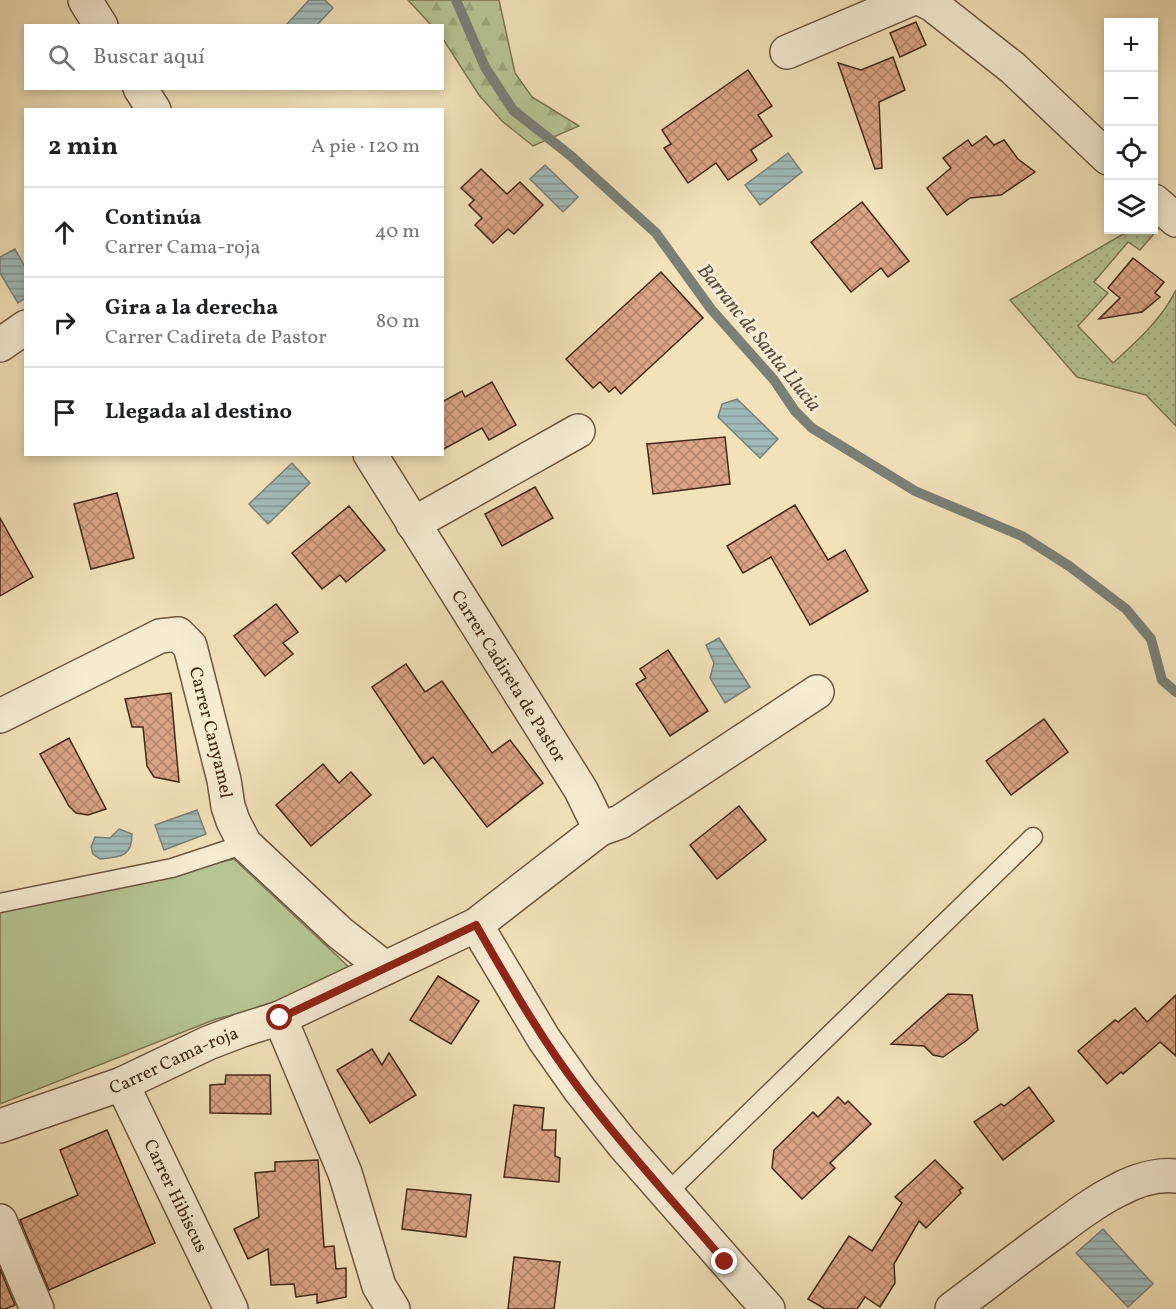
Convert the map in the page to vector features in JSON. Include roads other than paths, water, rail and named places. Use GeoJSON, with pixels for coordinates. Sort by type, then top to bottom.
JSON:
{"type":"FeatureCollection","features":[{"type":"Feature","properties":{"kind":"street"},"geometry":{"type":"LineString","coordinates":[[86,0],[100,24]]}},
{"type":"Feature","properties":{"kind":"street"},"geometry":{"type":"LineString","coordinates":[[787,52],[909,0]]}},
{"type":"Feature","properties":{"kind":"street"},"geometry":{"type":"LineString","coordinates":[[923,0],[933,5],[1013,68],[1104,154]]}},
{"type":"Feature","properties":{"kind":"street"},"geometry":{"type":"LineString","coordinates":[[141,90],[153,108]]}},
{"type":"Feature","properties":{"kind":"street"},"geometry":{"type":"LineString","coordinates":[[1158,204],[1176,220]]}},
{"type":"Feature","properties":{"kind":"street"},"geometry":{"type":"LineString","coordinates":[[0,345],[24,328]]}},
{"type":"Feature","properties":{"kind":"street"},"geometry":{"type":"LineString","coordinates":[[413,524],[578,431]]}},
{"type":"Feature","properties":{"kind":"street","name":"Carrer Cadireta de Pastor"},"geometry":{"type":"LineString","coordinates":[[371,456],[581,790],[600,829]]}},
{"type":"Feature","properties":{"kind":"street","name":"Carrer Canyamel"},"geometry":{"type":"LineString","coordinates":[[0,716],[160,636],[178,634],[190,646],[224,780],[228,806],[245,844],[340,933],[385,968]]}},
{"type":"Feature","properties":{"kind":"street"},"geometry":{"type":"LineString","coordinates":[[768,1309],[622,1144],[580,1090],[544,1039],[476,925],[600,829],[620,822],[817,692]]}},
{"type":"Feature","properties":{"kind":"street","name":"Carrer Cama-roja"},"geometry":{"type":"LineString","coordinates":[[0,1126],[122,1084],[208,1043],[280,1018],[476,925]]}},
{"type":"Feature","properties":{"kind":"street"},"geometry":{"type":"LineString","coordinates":[[280,1018],[345,1173],[379,1286],[393,1309]]}},
{"type":"Feature","properties":{"kind":"street","name":"Carrer Hibiscus"},"geometry":{"type":"LineString","coordinates":[[122,1084],[231,1309]]}},
{"type":"Feature","properties":{"kind":"street"},"geometry":{"type":"LineString","coordinates":[[952,1309],[1039,1243],[1106,1197],[1145,1180],[1159,1176],[1176,1176]]}},
{"type":"Feature","properties":{"kind":"street"},"geometry":{"type":"LineString","coordinates":[[0,1221],[38,1309]]}},
{"type":"Feature","properties":{"kind":"lane"},"geometry":{"type":"LineString","coordinates":[[666,1194],[1033,837]]}},
{"type":"Feature","properties":{"kind":"lane"},"geometry":{"type":"LineString","coordinates":[[0,903],[172,868],[245,844]]}},
{"type":"Feature","properties":{"kind":"water"},"geometry":{"type":"Polygon","coordinates":[[[309,0],[325,0],[333,8],[318,24],[287,24],[309,0]]]}},
{"type":"Feature","properties":{"kind":"water"},"geometry":{"type":"Polygon","coordinates":[[[788,153],[802,172],[760,205],[745,185],[788,153]]]}},
{"type":"Feature","properties":{"kind":"water"},"geometry":{"type":"Polygon","coordinates":[[[545,165],[578,197],[563,212],[530,179],[545,165]]]}},
{"type":"Feature","properties":{"kind":"water"},"geometry":{"type":"Polygon","coordinates":[[[15,249],[24,265],[24,299],[18,303],[0,273],[0,257],[15,249]]]}},
{"type":"Feature","properties":{"kind":"water"},"geometry":{"type":"Polygon","coordinates":[[[737,399],[778,439],[760,458],[718,417],[722,404],[737,399]]]}},
{"type":"Feature","properties":{"kind":"water"},"geometry":{"type":"Polygon","coordinates":[[[292,463],[310,483],[268,524],[249,504],[292,463]]]}},
{"type":"Feature","properties":{"kind":"water"},"geometry":{"type":"Polygon","coordinates":[[[719,638],[750,687],[725,703],[710,678],[714,663],[706,645],[719,638]]]}},
{"type":"Feature","properties":{"kind":"water"},"geometry":{"type":"Polygon","coordinates":[[[197,810],[206,834],[164,850],[155,825],[197,810]]]}},
{"type":"Feature","properties":{"kind":"water"},"geometry":{"type":"Polygon","coordinates":[[[119,829],[132,834],[130,847],[124,854],[100,859],[93,854],[91,847],[95,837],[110,838],[119,829]]]}},
{"type":"Feature","properties":{"kind":"water"},"geometry":{"type":"Polygon","coordinates":[[[1103,1229],[1153,1284],[1128,1307],[1076,1253],[1103,1229]]]}},
{"type":"Feature","properties":{"kind":"waterway","name":"Barranc de Santa Llucia"},"geometry":{"type":"LineString","coordinates":[[456,0],[485,67],[513,110],[571,156],[656,233],[711,309],[774,380],[795,411],[812,428],[915,491],[1022,536],[1069,566],[1126,609],[1151,639],[1162,680],[1176,692]]}}]}
